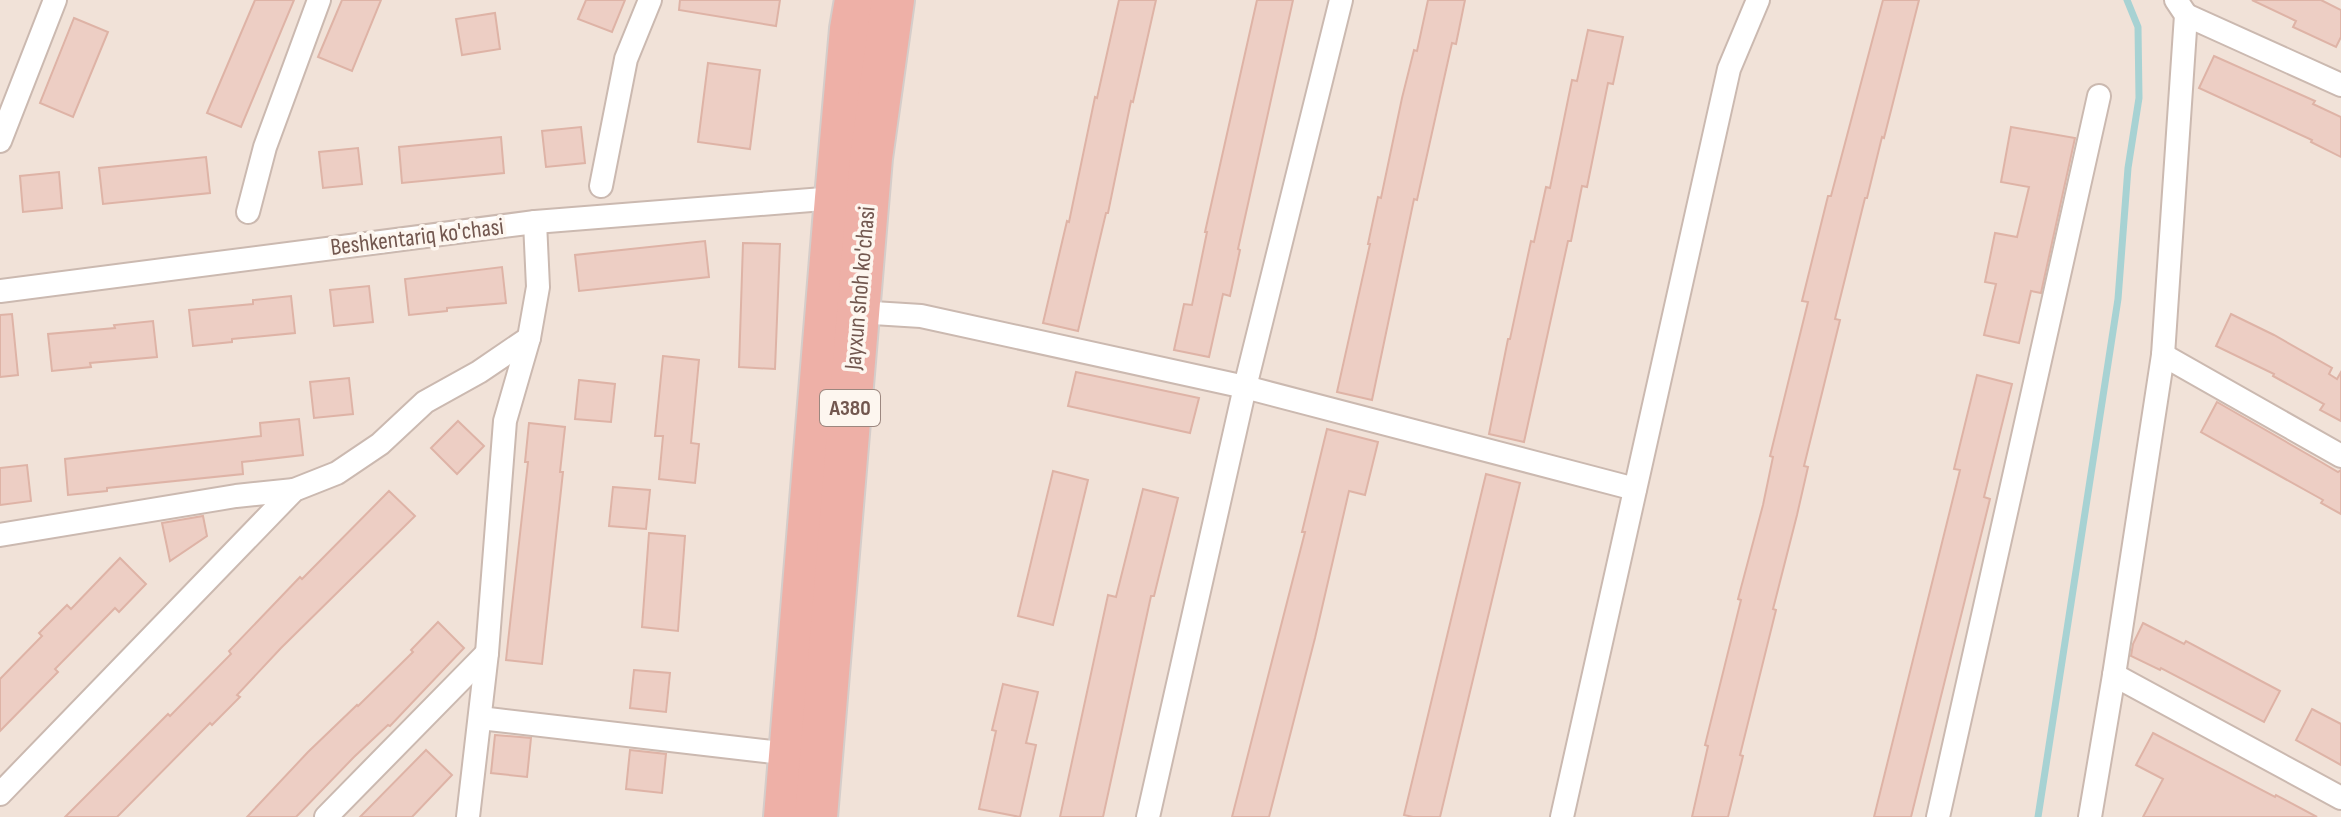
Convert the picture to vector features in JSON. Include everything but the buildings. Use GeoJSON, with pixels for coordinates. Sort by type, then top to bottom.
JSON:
{"type":"FeatureCollection","features":[{"type":"Feature","properties":{"kind":"highway","name":"Jayxun shoh ko'chasi"},"geometry":{"type":"LineString","coordinates":[[785,817],[836,198],[856,0]]}},
{"type":"Feature","properties":{"kind":"highway","name":"Jayxun shoh ko'chasi"},"geometry":{"type":"LineString","coordinates":[[816,817],[871,158],[893,0]]}},
{"type":"Feature","properties":{"kind":"street"},"geometry":{"type":"LineString","coordinates":[[0,141],[55,0]]}},
{"type":"Feature","properties":{"kind":"street"},"geometry":{"type":"LineString","coordinates":[[248,212],[265,147],[319,0]]}},
{"type":"Feature","properties":{"kind":"street"},"geometry":{"type":"LineString","coordinates":[[601,186],[626,59],[650,0]]}},
{"type":"Feature","properties":{"kind":"street"},"geometry":{"type":"LineString","coordinates":[[1148,817],[1245,387],[1341,0]]}},
{"type":"Feature","properties":{"kind":"street"},"geometry":{"type":"LineString","coordinates":[[1562,817],[1729,69],[1758,0]]}},
{"type":"Feature","properties":{"kind":"street"},"geometry":{"type":"LineString","coordinates":[[2090,817],[2163,355],[2181,7],[2341,85]]}},
{"type":"Feature","properties":{"kind":"street"},"geometry":{"type":"LineString","coordinates":[[1938,817],[2099,96]]}},
{"type":"Feature","properties":{"kind":"street","name":"Beshkentariq ko'chasi"},"geometry":{"type":"LineString","coordinates":[[0,291],[535,222],[836,198]]}},
{"type":"Feature","properties":{"kind":"street"},"geometry":{"type":"LineString","coordinates":[[468,817],[487,653],[505,421],[529,338],[538,287],[535,222]]}},
{"type":"Feature","properties":{"kind":"street"},"geometry":{"type":"LineString","coordinates":[[857,312],[921,316],[1245,387],[1635,489]]}},
{"type":"Feature","properties":{"kind":"street"},"geometry":{"type":"LineString","coordinates":[[0,535],[236,496],[294,490],[337,473],[380,444],[425,402],[479,372],[529,338]]}},
{"type":"Feature","properties":{"kind":"street"},"geometry":{"type":"LineString","coordinates":[[2163,355],[2341,456]]}},
{"type":"Feature","properties":{"kind":"street"},"geometry":{"type":"LineString","coordinates":[[0,794],[294,490]]}},
{"type":"Feature","properties":{"kind":"street"},"geometry":{"type":"LineString","coordinates":[[326,817],[487,653]]}},
{"type":"Feature","properties":{"kind":"street"},"geometry":{"type":"LineString","coordinates":[[2114,675],[2341,798]]}},
{"type":"Feature","properties":{"kind":"street"},"geometry":{"type":"LineString","coordinates":[[480,718],[790,754]]}},
{"type":"Feature","properties":{"kind":"shaded area"},"geometry":{"type":"Polygon","coordinates":[[[0,0],[2341,0],[2341,817],[0,817],[0,0]]]}},
{"type":"Feature","properties":{"kind":"waterway"},"geometry":{"type":"LineString","coordinates":[[2038,817],[2118,299],[2128,168],[2139,98],[2138,27],[2127,0]]}}]}
